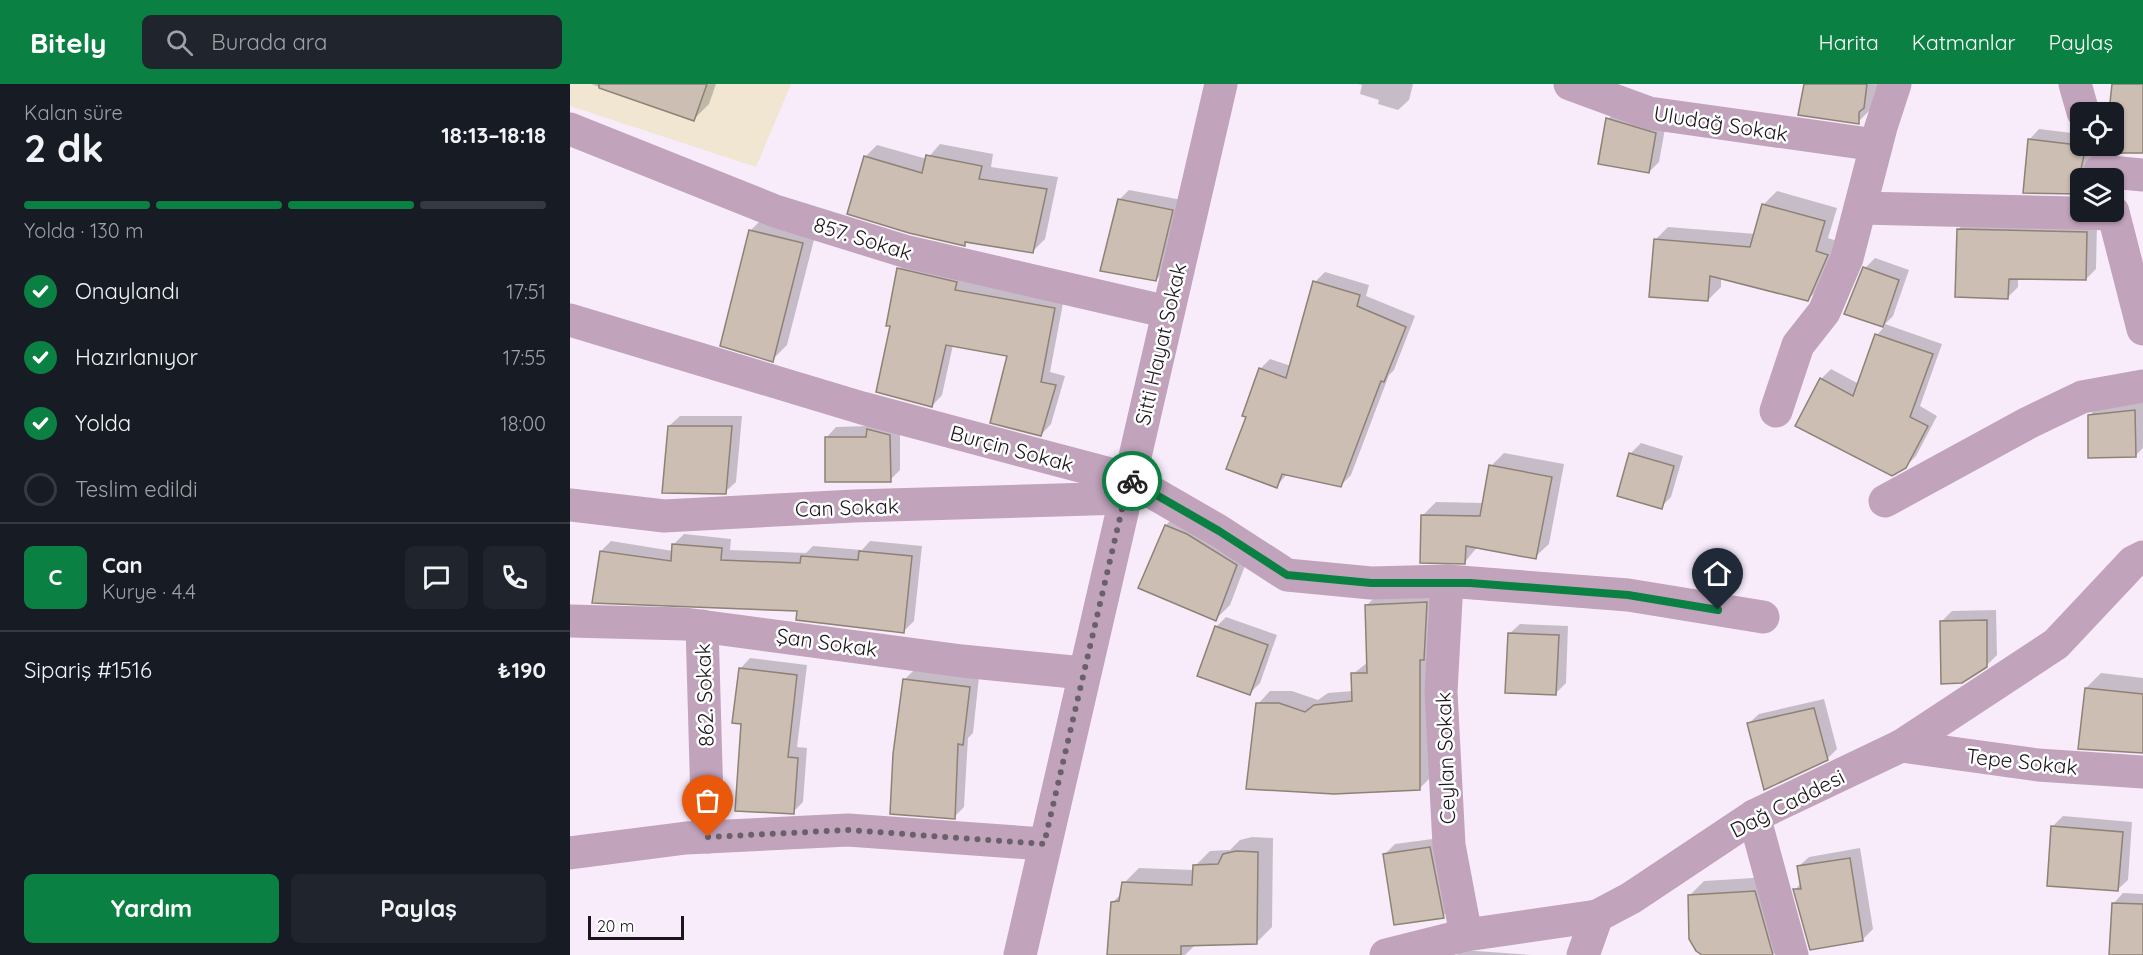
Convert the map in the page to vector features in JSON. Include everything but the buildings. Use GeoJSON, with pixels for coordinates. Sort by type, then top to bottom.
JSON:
{"type":"FeatureCollection","features":[{"type":"Feature","properties":{"kind":"street","name":"Sitti Hayat Sokak"},"geometry":{"type":"LineString","coordinates":[[1020,955],[1083,673],[1221,84]]}},
{"type":"Feature","properties":{"kind":"street","name":"Uludağ Sokak"},"geometry":{"type":"LineString","coordinates":[[1570,84],[1649,113],[1876,145]]}},
{"type":"Feature","properties":{"kind":"street"},"geometry":{"type":"LineString","coordinates":[[1776,411],[1798,345],[1824,312],[1847,258],[1876,145],[1895,84]]}},
{"type":"Feature","properties":{"kind":"street"},"geometry":{"type":"LineString","coordinates":[[2075,84],[2081,102]]}},
{"type":"Feature","properties":{"kind":"street","name":"857. Sokak"},"geometry":{"type":"LineString","coordinates":[[570,129],[775,211],[904,252],[1168,312]]}},
{"type":"Feature","properties":{"kind":"street"},"geometry":{"type":"LineString","coordinates":[[2098,165],[2143,175]]}},
{"type":"Feature","properties":{"kind":"street"},"geometry":{"type":"LineString","coordinates":[[1860,208],[2070,211]]}},
{"type":"Feature","properties":{"kind":"street"},"geometry":{"type":"LineString","coordinates":[[2116,222],[2143,329]]}},
{"type":"Feature","properties":{"kind":"street","name":"Burçin Sokak"},"geometry":{"type":"LineString","coordinates":[[570,320],[1126,489],[1219,531],[1287,575],[1371,583],[1448,581],[1628,595],[1763,617]]}},
{"type":"Feature","properties":{"kind":"street"},"geometry":{"type":"LineString","coordinates":[[1884,501],[2019,428],[2082,397],[2143,386]]}},
{"type":"Feature","properties":{"kind":"street","name":"Can Sokak"},"geometry":{"type":"LineString","coordinates":[[570,505],[664,516],[1126,489]]}},
{"type":"Feature","properties":{"kind":"street","name":"Dağ Caddesi"},"geometry":{"type":"LineString","coordinates":[[1386,955],[1466,934],[1597,916],[1631,898],[1754,816],[1900,746],[2056,644],[2133,562],[2143,557]]}},
{"type":"Feature","properties":{"kind":"street","name":"Ceylan Sokak"},"geometry":{"type":"LineString","coordinates":[[1448,581],[1441,692],[1449,844],[1466,934]]}},
{"type":"Feature","properties":{"kind":"street","name":"Şan Sokak"},"geometry":{"type":"LineString","coordinates":[[570,621],[702,626],[962,661],[1083,673]]}},
{"type":"Feature","properties":{"kind":"street","name":"862. Sokak"},"geometry":{"type":"LineString","coordinates":[[702,626],[708,837]]}},
{"type":"Feature","properties":{"kind":"street","name":"Tepe Sokak"},"geometry":{"type":"LineString","coordinates":[[1900,746],[2038,765],[2143,772]]}},
{"type":"Feature","properties":{"kind":"street"},"geometry":{"type":"LineString","coordinates":[[1754,816],[1792,955]]}},
{"type":"Feature","properties":{"kind":"street"},"geometry":{"type":"LineString","coordinates":[[570,853],[708,837],[848,830],[1044,844]]}},
{"type":"Feature","properties":{"kind":"street"},"geometry":{"type":"LineString","coordinates":[[1583,955],[1597,916]]}},
{"type":"Feature","properties":{"kind":"shaded area"},"geometry":{"type":"Polygon","coordinates":[[[570,84],[791,84],[756,167],[570,106],[570,84]]]}},
{"type":"Feature","properties":{"kind":"way so far"},"geometry":{"type":"LineString","coordinates":[[708,837],[848,830],[1044,844],[1129,479],[1132,481]]}},
{"type":"Feature","properties":{"kind":"route"},"geometry":{"type":"LineString","coordinates":[[1132,481],[1219,531],[1287,575],[1371,583],[1448,581],[1628,595],[1718,610]]}}]}
